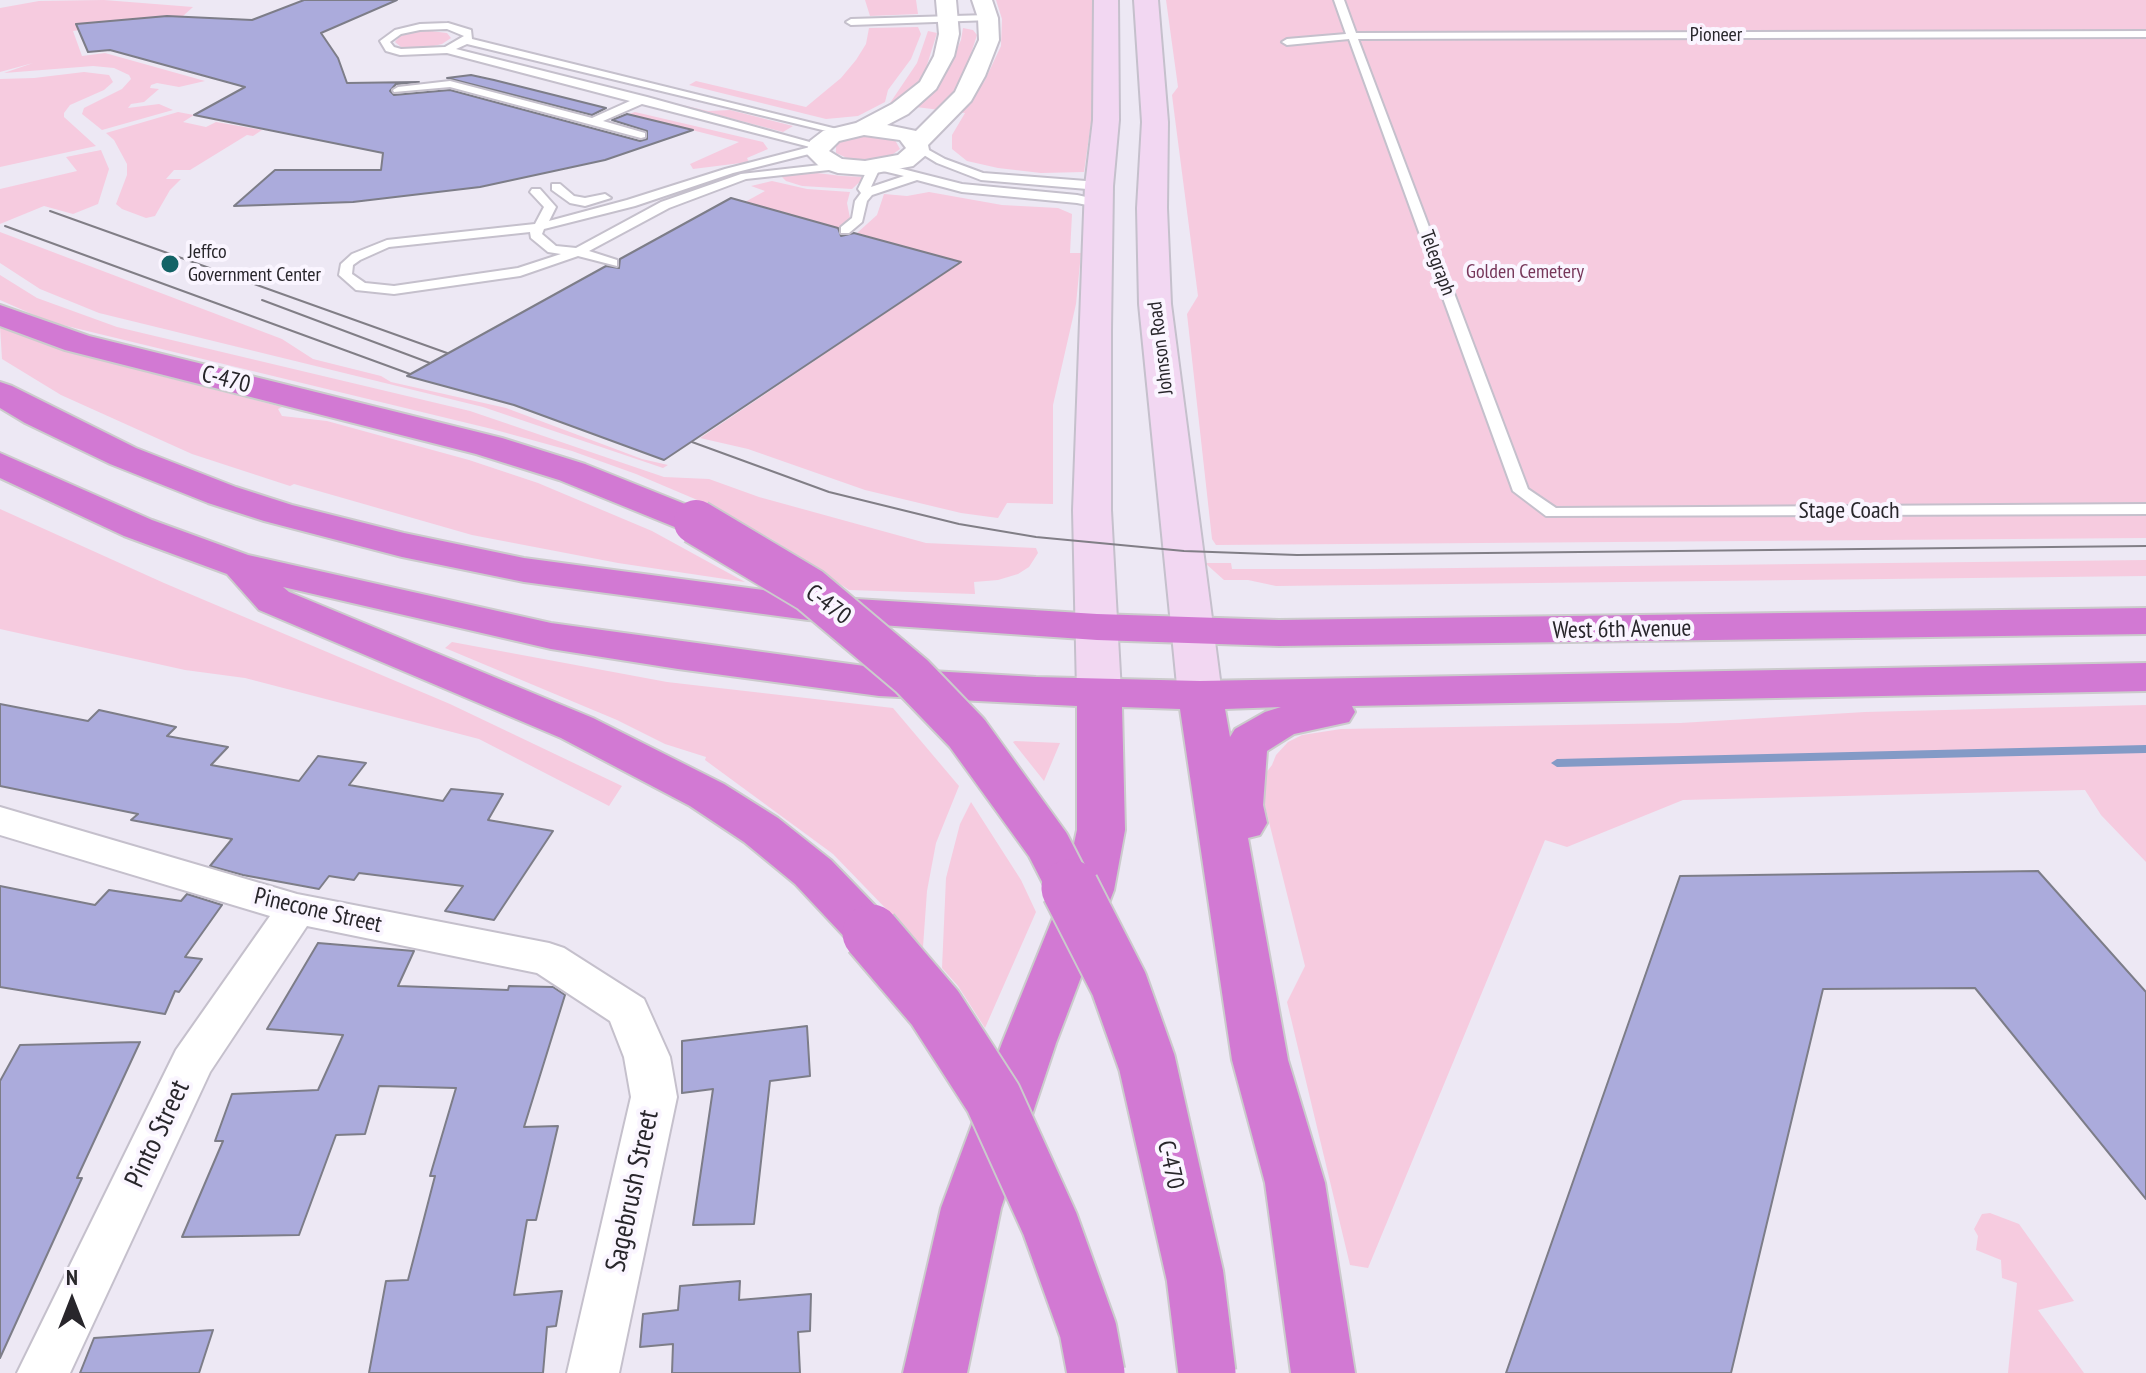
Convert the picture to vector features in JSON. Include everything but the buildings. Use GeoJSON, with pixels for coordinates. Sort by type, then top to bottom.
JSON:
{"type":"FeatureCollection","features":[{"type":"Feature","properties":{"kind":"highway","name":"C-470"},"geometry":{"type":"LineString","coordinates":[[0,315],[77,343],[489,446],[572,472],[696,522],[810,590],[912,676],[967,733],[1048,845],[1119,984],[1147,1063],[1195,1276],[1207,1373]]}},
{"type":"Feature","properties":{"kind":"highway","name":"West 6th Avenue"},"geometry":{"type":"LineString","coordinates":[[0,393],[123,456],[222,495],[278,513],[402,545],[524,570],[793,606],[1192,631],[1389,633],[2146,621]]}},
{"type":"Feature","properties":{"kind":"highway"},"geometry":{"type":"LineString","coordinates":[[0,464],[138,528],[236,564],[473,620],[678,656],[879,682],[1200,695],[2146,677]]}},
{"type":"Feature","properties":{"kind":"highway"},"geometry":{"type":"LineString","coordinates":[[236,564],[274,601],[577,728],[707,795],[761,830],[813,872],[871,933],[935,1008],[993,1098],[1050,1224],[1088,1330],[1096,1373]]}},
{"type":"Feature","properties":{"kind":"highway"},"geometry":{"type":"LineString","coordinates":[[1257,1043],[1267,946],[1239,805],[1243,751],[1262,731],[1281,722],[1462,690]]}},
{"type":"Feature","properties":{"kind":"highway"},"geometry":{"type":"LineString","coordinates":[[935,1373],[971,1208],[1029,1043],[1089,890],[1101,830],[1099,692]]}},
{"type":"Feature","properties":{"kind":"highway"},"geometry":{"type":"LineString","coordinates":[[1200,695],[1257,1043],[1295,1183],[1323,1373]]}},
{"type":"Feature","properties":{"kind":"main road"},"geometry":{"type":"LineString","coordinates":[[1099,692],[1092,510],[1099,197],[1106,120],[1106,0]]}},
{"type":"Feature","properties":{"kind":"main road","name":"Johnson Road"},"geometry":{"type":"LineString","coordinates":[[1146,0],[1155,122],[1152,208],[1155,304],[1178,481],[1200,695]]}},
{"type":"Feature","properties":{"kind":"main road"},"geometry":{"type":"LineString","coordinates":[[1099,197],[1138,206],[1155,304]]}},
{"type":"Feature","properties":{"kind":"street"},"geometry":{"type":"LineString","coordinates":[[947,10],[944,56],[929,85],[900,109],[817,148],[821,158],[838,166],[879,167],[914,156],[918,145],[963,96],[975,76],[989,40],[985,9]]}},
{"type":"Feature","properties":{"kind":"street"},"geometry":{"type":"LineString","coordinates":[[853,130],[894,130],[906,134],[918,145]]}},
{"type":"Feature","properties":{"kind":"street","name":"Pinecone Street"},"geometry":{"type":"LineString","coordinates":[[7,833],[297,909],[549,959],[628,1011]]}},
{"type":"Feature","properties":{"kind":"street","name":"Pinto Street"},"geometry":{"type":"LineString","coordinates":[[43,1373],[192,1063],[297,909]]}},
{"type":"Feature","properties":{"kind":"street","name":"Sagebrush Street"},"geometry":{"type":"LineString","coordinates":[[593,1373],[654,1097],[647,1057],[628,1011]]}},
{"type":"Feature","properties":{"kind":"lane","name":"Telegraph"},"geometry":{"type":"LineString","coordinates":[[1339,0],[1521,491],[1552,513]]}},
{"type":"Feature","properties":{"kind":"lane"},"geometry":{"type":"LineString","coordinates":[[851,22],[947,10],[985,9]]}},
{"type":"Feature","properties":{"kind":"lane"},"geometry":{"type":"LineString","coordinates":[[466,41],[468,32],[459,27],[434,25],[398,32],[385,41],[386,46],[400,52],[447,50],[817,148]]}},
{"type":"Feature","properties":{"kind":"lane","name":"Pioneer"},"geometry":{"type":"LineString","coordinates":[[1287,42],[1353,36],[2146,34]]}},
{"type":"Feature","properties":{"kind":"lane"},"geometry":{"type":"LineString","coordinates":[[447,50],[466,41],[572,68],[670,87],[853,130]]}},
{"type":"Feature","properties":{"kind":"lane"},"geometry":{"type":"LineString","coordinates":[[503,98],[572,68]]}},
{"type":"Feature","properties":{"kind":"lane"},"geometry":{"type":"LineString","coordinates":[[398,90],[450,84],[641,135]]}},
{"type":"Feature","properties":{"kind":"lane"},"geometry":{"type":"LineString","coordinates":[[593,122],[670,87]]}},
{"type":"Feature","properties":{"kind":"lane"},"geometry":{"type":"LineString","coordinates":[[918,145],[941,161],[981,176],[1099,197]]}},
{"type":"Feature","properties":{"kind":"lane"},"geometry":{"type":"LineString","coordinates":[[817,148],[539,227],[387,244],[356,257],[347,264],[345,275],[355,285],[371,289],[404,289],[520,272],[578,252],[665,205],[722,183],[745,176],[838,166]]}},
{"type":"Feature","properties":{"kind":"lane"},"geometry":{"type":"LineString","coordinates":[[868,192],[864,189],[879,167],[962,188],[1091,202],[1099,197]]}},
{"type":"Feature","properties":{"kind":"lane"},"geometry":{"type":"LineString","coordinates":[[556,187],[570,199],[585,202],[681,177],[729,171]]}},
{"type":"Feature","properties":{"kind":"lane"},"geometry":{"type":"LineString","coordinates":[[845,230],[858,219],[861,201],[868,192],[915,177]]}},
{"type":"Feature","properties":{"kind":"lane"},"geometry":{"type":"LineString","coordinates":[[536,192],[550,207],[535,235],[552,249],[578,252],[612,263]]}},
{"type":"Feature","properties":{"kind":"lane","name":"Stage Coach"},"geometry":{"type":"LineString","coordinates":[[1552,513],[2146,509]]}},
{"type":"Feature","properties":{"kind":"green space"},"geometry":{"type":"Polygon","coordinates":[[[104,0],[193,7],[183,16],[77,24],[79,30],[73,31],[82,56],[105,53],[205,81],[179,87],[157,83],[151,85],[150,88],[159,89],[144,102],[131,104],[128,108],[159,104],[173,110],[102,130],[82,114],[84,108],[122,89],[131,79],[129,75],[114,68],[93,66],[4,73],[33,63],[0,72],[0,8],[39,1],[104,0]]]}},
{"type":"Feature","properties":{"kind":"green space"},"geometry":{"type":"Polygon","coordinates":[[[865,0],[916,0],[918,14],[870,16],[865,0]]]}},
{"type":"Feature","properties":{"kind":"green space"},"geometry":{"type":"Polygon","coordinates":[[[996,0],[1092,0],[1092,116],[1084,172],[1041,173],[998,168],[967,161],[952,149],[952,135],[965,113],[957,112],[984,82],[1001,46],[1002,19],[996,0]]]}},
{"type":"Feature","properties":{"kind":"green space","name":"Golden Cemetery"},"geometry":{"type":"Polygon","coordinates":[[[1166,0],[2146,0],[2146,538],[1216,545],[1212,539],[1187,314],[1198,296],[1172,95],[1178,87],[1166,0]]]}},
{"type":"Feature","properties":{"kind":"green space"},"geometry":{"type":"Polygon","coordinates":[[[918,27],[921,34],[911,59],[888,90],[885,102],[858,116],[826,119],[689,85],[696,81],[806,107],[841,78],[856,60],[866,44],[869,28],[918,27]]]}},
{"type":"Feature","properties":{"kind":"green space"},"geometry":{"type":"Polygon","coordinates":[[[963,28],[973,30],[977,35],[958,94],[940,110],[916,107],[945,74],[961,40],[963,28]]]}},
{"type":"Feature","properties":{"kind":"green space"},"geometry":{"type":"Polygon","coordinates":[[[423,30],[447,33],[451,38],[425,48],[401,47],[395,42],[400,36],[423,30]]]}},
{"type":"Feature","properties":{"kind":"green space"},"geometry":{"type":"Polygon","coordinates":[[[928,31],[937,33],[922,81],[898,103],[890,103],[917,63],[928,31]]]}},
{"type":"Feature","properties":{"kind":"green space"},"geometry":{"type":"Polygon","coordinates":[[[84,72],[109,75],[113,82],[104,90],[70,105],[64,113],[64,117],[96,146],[0,167],[0,79],[84,72]]]}},
{"type":"Feature","properties":{"kind":"green space"},"geometry":{"type":"Polygon","coordinates":[[[661,100],[708,111],[730,110],[793,126],[783,132],[661,100]]]}},
{"type":"Feature","properties":{"kind":"green space"},"geometry":{"type":"Polygon","coordinates":[[[178,112],[194,115],[183,122],[206,127],[216,122],[262,130],[253,136],[247,135],[190,170],[174,170],[166,179],[181,179],[170,190],[155,216],[146,218],[122,209],[116,204],[127,175],[127,164],[114,140],[106,133],[178,112]]]}},
{"type":"Feature","properties":{"kind":"green space"},"geometry":{"type":"Polygon","coordinates":[[[635,112],[763,142],[768,149],[747,158],[749,162],[693,169],[690,164],[739,142],[629,114],[635,112]]]}},
{"type":"Feature","properties":{"kind":"green space"},"geometry":{"type":"Polygon","coordinates":[[[868,135],[895,140],[900,149],[889,157],[869,161],[849,159],[836,153],[836,145],[841,141],[868,135]]]}},
{"type":"Feature","properties":{"kind":"green space"},"geometry":{"type":"Polygon","coordinates":[[[101,150],[109,169],[98,204],[73,214],[44,206],[0,224],[0,189],[77,171],[66,157],[101,150]]]}},
{"type":"Feature","properties":{"kind":"green space"},"geometry":{"type":"Polygon","coordinates":[[[817,173],[865,177],[852,189],[802,186],[786,181],[780,175],[817,173]]]}},
{"type":"Feature","properties":{"kind":"green space"},"geometry":{"type":"Polygon","coordinates":[[[772,181],[807,189],[850,192],[847,203],[850,218],[841,229],[745,202],[765,191],[751,186],[772,181]]]}},
{"type":"Feature","properties":{"kind":"green space"},"geometry":{"type":"Polygon","coordinates":[[[929,192],[1002,205],[1058,208],[1072,214],[1070,253],[1081,253],[1076,304],[1053,405],[1053,504],[1007,503],[998,518],[961,513],[865,490],[748,449],[700,438],[960,263],[857,233],[877,215],[884,194],[907,196],[929,192]]]}},
{"type":"Feature","properties":{"kind":"green space"},"geometry":{"type":"Polygon","coordinates":[[[0,232],[282,339],[313,359],[381,376],[391,382],[506,408],[642,459],[668,465],[663,468],[483,407],[99,313],[40,289],[0,263],[0,232]]]}},
{"type":"Feature","properties":{"kind":"green space"},"geometry":{"type":"Polygon","coordinates":[[[0,275],[37,298],[117,327],[470,411],[664,477],[709,479],[759,497],[926,543],[1036,548],[1038,553],[1029,567],[1018,574],[974,582],[975,594],[849,590],[773,540],[702,502],[636,474],[572,451],[492,429],[50,322],[0,300],[0,275]]]}},
{"type":"Feature","properties":{"kind":"green space"},"geometry":{"type":"Polygon","coordinates":[[[0,326],[115,364],[282,407],[278,409],[282,416],[327,421],[469,460],[538,483],[652,531],[745,582],[618,563],[472,535],[294,484],[290,486],[192,454],[61,395],[2,359],[0,326]]]}},
{"type":"Feature","properties":{"kind":"green space"},"geometry":{"type":"Polygon","coordinates":[[[0,509],[164,583],[450,704],[622,786],[609,806],[479,739],[245,678],[185,670],[0,629],[0,509]]]}},
{"type":"Feature","properties":{"kind":"green space"},"geometry":{"type":"Polygon","coordinates":[[[2146,560],[2146,576],[1276,586],[1248,580],[1224,580],[1205,563],[1231,563],[1232,569],[1370,569],[2146,560]]]}},
{"type":"Feature","properties":{"kind":"green space"},"geometry":{"type":"Polygon","coordinates":[[[452,642],[667,682],[893,708],[959,786],[936,843],[927,891],[923,947],[833,854],[705,760],[706,757],[665,744],[617,720],[445,648],[452,642]]]}},
{"type":"Feature","properties":{"kind":"green space"},"geometry":{"type":"Polygon","coordinates":[[[2146,705],[2146,862],[2101,815],[2085,790],[1683,800],[1567,847],[1545,840],[1368,1268],[1350,1265],[1287,1002],[1305,966],[1259,782],[1288,742],[1302,735],[1341,729],[1680,723],[1865,712],[2146,705]]]}},
{"type":"Feature","properties":{"kind":"green space"},"geometry":{"type":"Polygon","coordinates":[[[1013,742],[1060,743],[1044,781],[1013,742]]]}},
{"type":"Feature","properties":{"kind":"green space"},"geometry":{"type":"Polygon","coordinates":[[[971,802],[1021,880],[1036,912],[985,1028],[958,986],[942,968],[946,878],[960,824],[971,802]]]}},
{"type":"Feature","properties":{"kind":"green space"},"geometry":{"type":"Polygon","coordinates":[[[1990,1213],[2019,1224],[2074,1301],[2038,1310],[2084,1373],[2008,1373],[2017,1283],[2002,1278],[2001,1260],[1976,1250],[1978,1236],[1974,1229],[1982,1214],[1990,1213]]]}},
{"type":"Feature","properties":{"kind":"waterway"},"geometry":{"type":"LineString","coordinates":[[1557,763],[2146,749]]}},
{"type":"Feature","properties":{"kind":"tram line"},"geometry":{"type":"LineString","coordinates":[[50,211],[447,353]]}},
{"type":"Feature","properties":{"kind":"tram line"},"geometry":{"type":"LineString","coordinates":[[5,226],[410,374]]}},
{"type":"Feature","properties":{"kind":"tram line"},"geometry":{"type":"LineString","coordinates":[[262,300],[430,363]]}},
{"type":"Feature","properties":{"kind":"tram line"},"geometry":{"type":"LineString","coordinates":[[692,442],[829,492],[959,524],[1036,537],[1184,551],[1297,555],[2146,546]]}},
{"type":"Feature","properties":{"kind":"place","name":"Jeffco Government Center"},"geometry":{"type":"Point","coordinates":[170,264]}}]}
